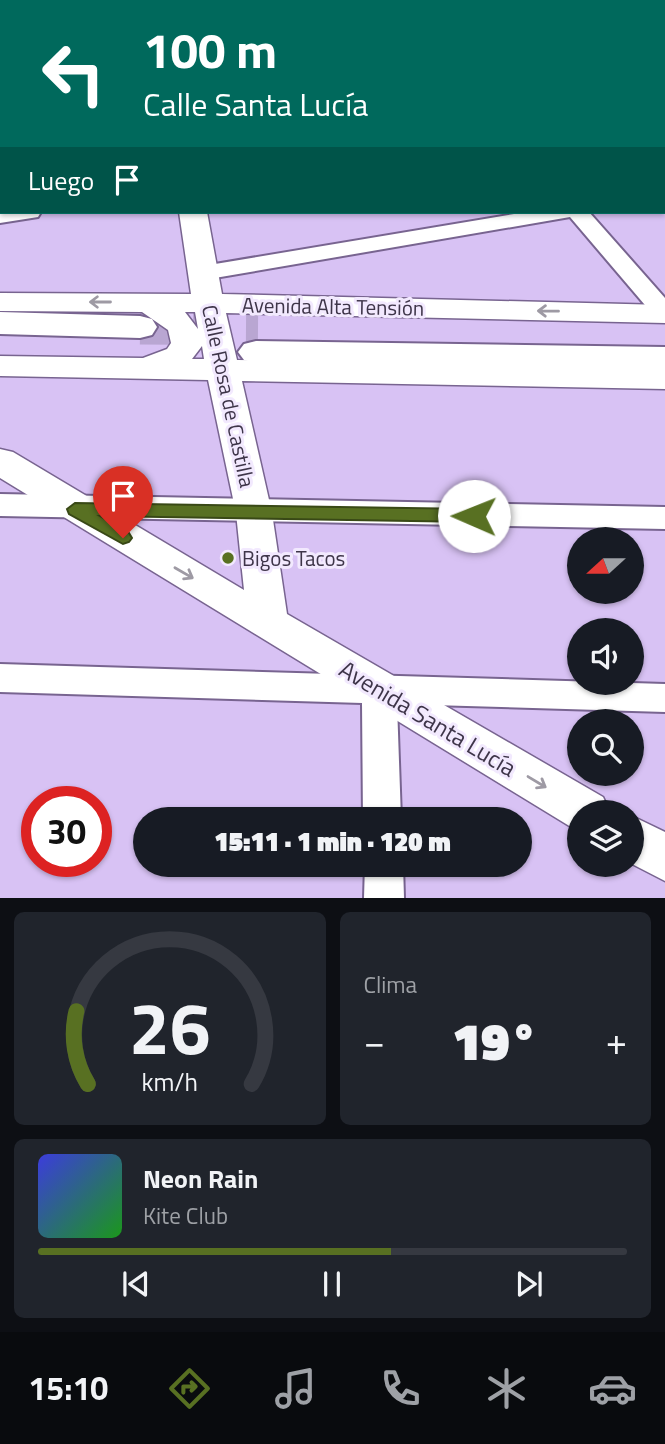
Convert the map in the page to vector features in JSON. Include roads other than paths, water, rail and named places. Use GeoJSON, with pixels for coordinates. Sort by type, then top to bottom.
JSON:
{"type":"FeatureCollection","features":[{"type":"Feature","properties":{"kind":"main road","name":"Avenida Alta Tensión"},"geometry":{"type":"LineString","coordinates":[[0,323],[142,337]]}},
{"type":"Feature","properties":{"kind":"main road","name":"Avenida Alta Tensión"},"geometry":{"type":"LineString","coordinates":[[665,333],[257,340],[665,358]]}},
{"type":"Feature","properties":{"kind":"main road","name":"Avenida Alta Tensión"},"geometry":{"type":"LineString","coordinates":[[0,346],[142,337]]}},
{"type":"Feature","properties":{"kind":"street","name":"Calle Rosa de Castilla"},"geometry":{"type":"LineString","coordinates":[[193,214],[222,371],[254,513],[268,623]]}},
{"type":"Feature","properties":{"kind":"street"},"geometry":{"type":"LineString","coordinates":[[206,288],[555,214]]}},
{"type":"Feature","properties":{"kind":"street"},"geometry":{"type":"LineString","coordinates":[[579,214],[661,304]]}},
{"type":"Feature","properties":{"kind":"street","name":"Avenida Alta Tensión"},"geometry":{"type":"LineString","coordinates":[[0,366],[142,337],[206,288],[661,304]]}},
{"type":"Feature","properties":{"kind":"street","name":"Avenida Alta Tensión"},"geometry":{"type":"LineString","coordinates":[[0,302],[142,337],[222,371],[665,378]]}},
{"type":"Feature","properties":{"kind":"street","name":"Avenida Santa Lucía"},"geometry":{"type":"LineString","coordinates":[[0,461],[75,509],[567,800]]}},
{"type":"Feature","properties":{"kind":"street"},"geometry":{"type":"LineString","coordinates":[[0,505],[254,513],[665,518]]}},
{"type":"Feature","properties":{"kind":"street"},"geometry":{"type":"LineString","coordinates":[[0,678],[665,698]]}},
{"type":"Feature","properties":{"kind":"street"},"geometry":{"type":"LineString","coordinates":[[379,689],[382,807]]}},
{"type":"Feature","properties":{"kind":"street"},"geometry":{"type":"LineString","coordinates":[[644,845],[665,858]]}},
{"type":"Feature","properties":{"kind":"street"},"geometry":{"type":"LineString","coordinates":[[384,877],[384,898]]}},
{"type":"Feature","properties":{"kind":"tunnel"},"geometry":{"type":"LineString","coordinates":[[140,327],[258,328]]}},
{"type":"Feature","properties":{"kind":"place","name":"Bigos Tacos"},"geometry":{"type":"Point","coordinates":[228,558]}}]}
